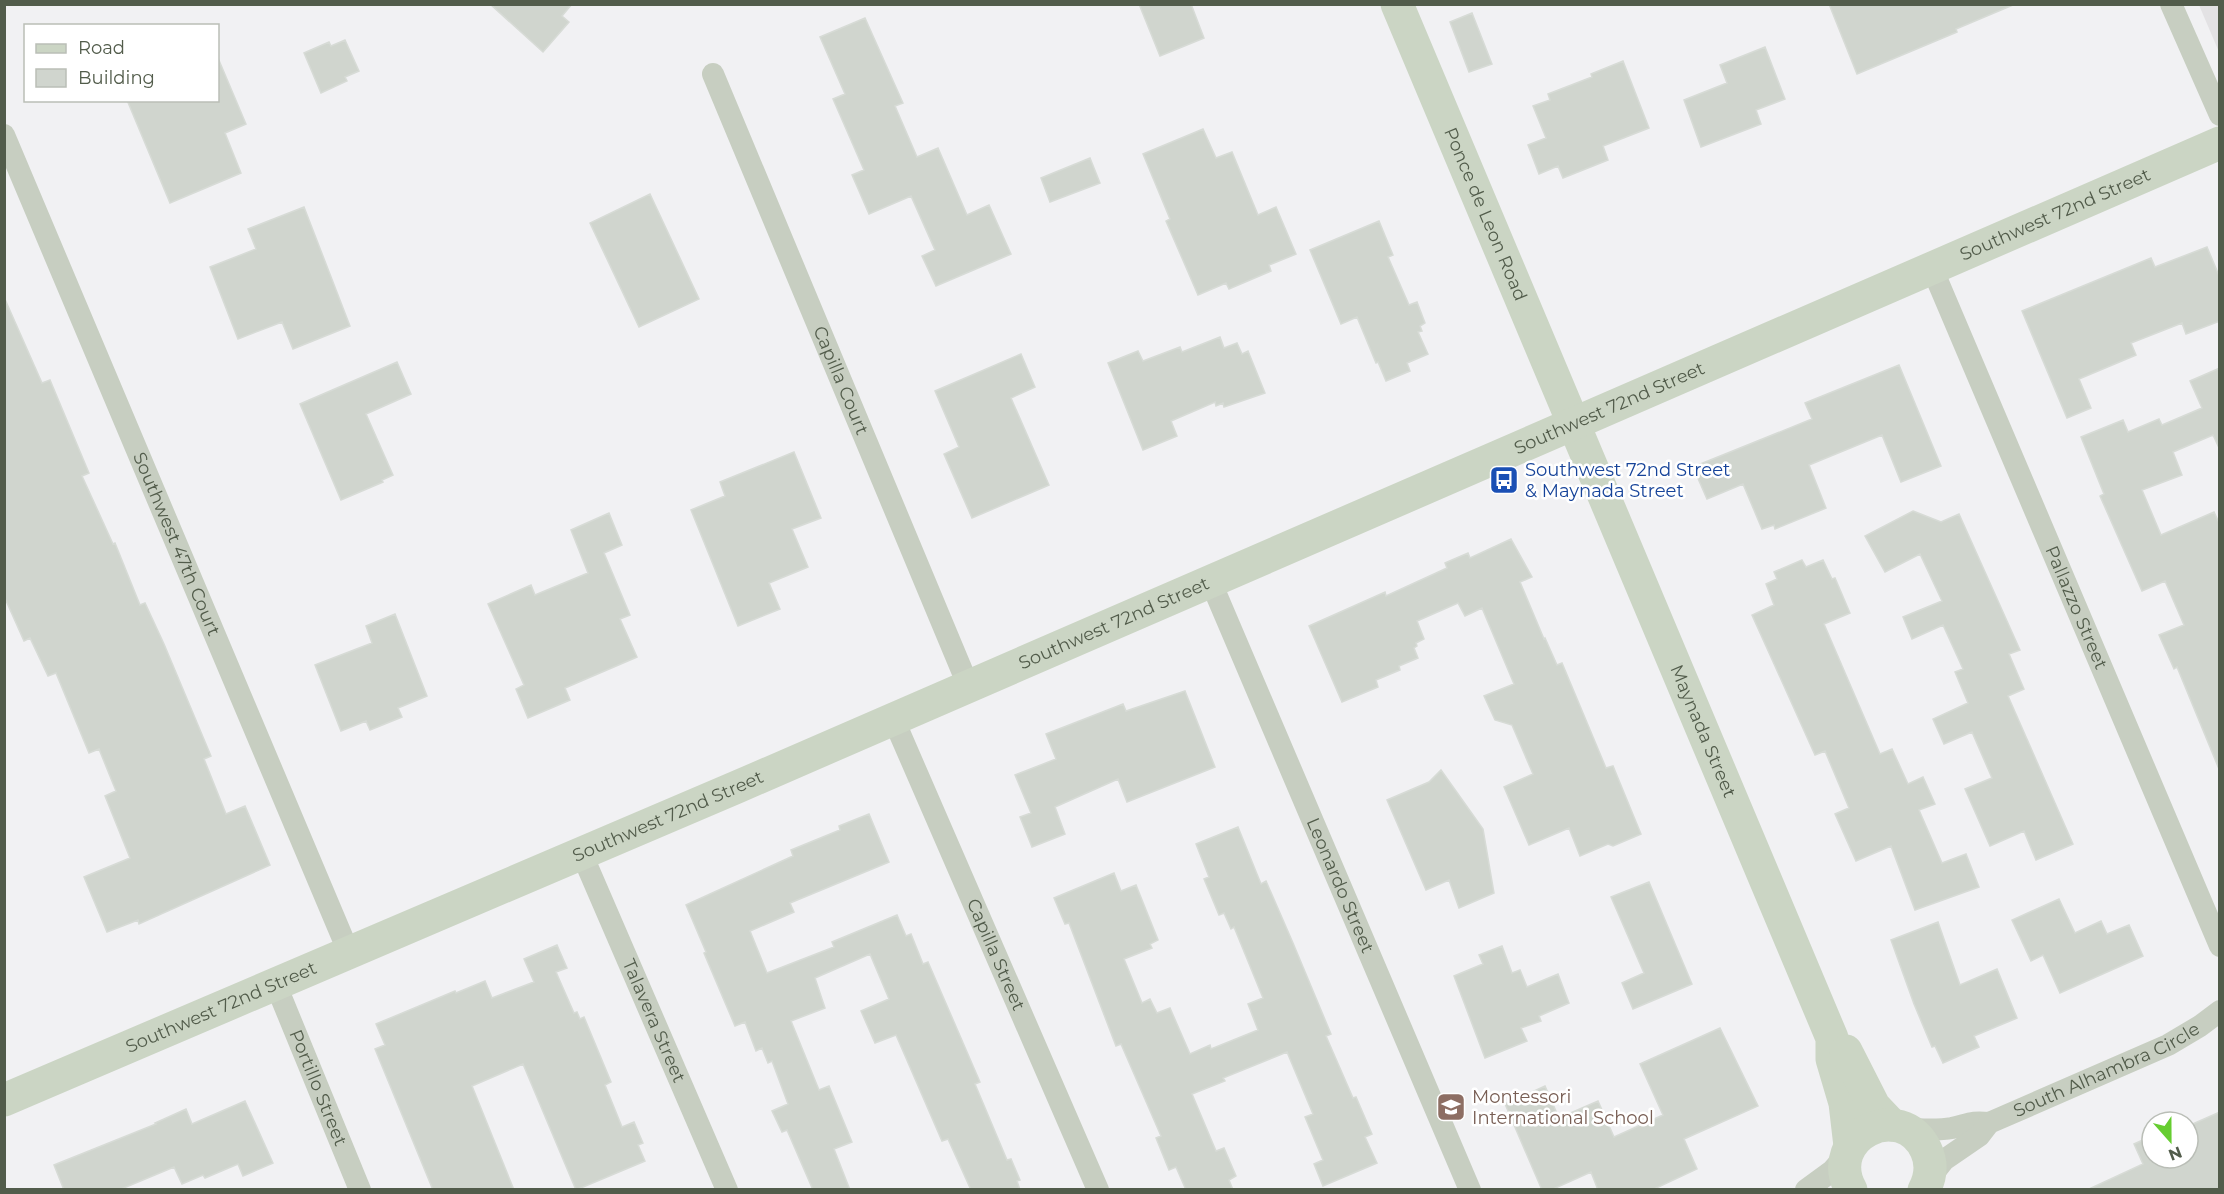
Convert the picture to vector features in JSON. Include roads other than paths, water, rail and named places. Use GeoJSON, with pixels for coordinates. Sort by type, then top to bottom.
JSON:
{"type":"FeatureCollection","features":[{"type":"Feature","properties":{"kind":"main road","name":"Ponce de Leon Road"},"geometry":{"type":"LineString","coordinates":[[1397,4],[1573,423]]}},
{"type":"Feature","properties":{"kind":"main road","name":"Southwest 72nd Street"},"geometry":{"type":"LineString","coordinates":[[4,1100],[276,986],[2220,144]]}},
{"type":"Feature","properties":{"kind":"main road","name":"Maynada Street"},"geometry":{"type":"LineString","coordinates":[[1573,423],[1832,1038],[1832,1059],[1845,1102],[1849,1150],[1845,1169],[1851,1190]]}},
{"type":"Feature","properties":{"kind":"main road","name":"Maynada Street"},"geometry":{"type":"LineString","coordinates":[[1832,1038],[1848,1053],[1875,1106],[1898,1127],[1915,1135],[1923,1144],[1930,1167],[1926,1184]]}},
{"type":"Feature","properties":{"kind":"main road"},"geometry":{"type":"LineString","coordinates":[[1849,1150],[1858,1136],[1868,1130],[1880,1126],[1898,1127]]}},
{"type":"Feature","properties":{"kind":"street"},"geometry":{"type":"LineString","coordinates":[[2171,4],[2220,115]]}},
{"type":"Feature","properties":{"kind":"street","name":"Capilla Court"},"geometry":{"type":"LineString","coordinates":[[713,74],[968,686]]}},
{"type":"Feature","properties":{"kind":"street","name":"Southwest 47th Court"},"geometry":{"type":"LineString","coordinates":[[4,135],[349,953]]}},
{"type":"Feature","properties":{"kind":"street","name":"Pallazzo Street"},"geometry":{"type":"LineString","coordinates":[[1932,268],[2220,946]]}},
{"type":"Feature","properties":{"kind":"street","name":"Leonardo Street"},"geometry":{"type":"LineString","coordinates":[[1210,580],[1470,1190]]}},
{"type":"Feature","properties":{"kind":"street","name":"Capilla Street"},"geometry":{"type":"LineString","coordinates":[[893,718],[1098,1190]]}},
{"type":"Feature","properties":{"kind":"street","name":"Talavera Street"},"geometry":{"type":"LineString","coordinates":[[581,852],[727,1190]]}},
{"type":"Feature","properties":{"kind":"street","name":"Portillo Street"},"geometry":{"type":"LineString","coordinates":[[276,986],[360,1190]]}},
{"type":"Feature","properties":{"kind":"street"},"geometry":{"type":"LineString","coordinates":[[2220,998],[2220,1006]]}},
{"type":"Feature","properties":{"kind":"street","name":"South Alhambra Circle"},"geometry":{"type":"LineString","coordinates":[[1926,1184],[1944,1160],[1979,1136],[1989,1123],[2168,1045],[2220,1011]]}},
{"type":"Feature","properties":{"kind":"street","name":"South Alhambra Circle"},"geometry":{"type":"LineString","coordinates":[[1898,1127],[1932,1130],[1952,1128],[1972,1121],[1989,1123]]}},
{"type":"Feature","properties":{"kind":"street"},"geometry":{"type":"LineString","coordinates":[[1806,1190],[1832,1171],[1849,1150]]}},
{"type":"Feature","properties":{"kind":"place","name":"Southwest 72nd Street & Maynada Street"},"geometry":{"type":"Point","coordinates":[1504,480]}},
{"type":"Feature","properties":{"kind":"place","name":"Montessori International School"},"geometry":{"type":"Point","coordinates":[1451,1107]}}]}
